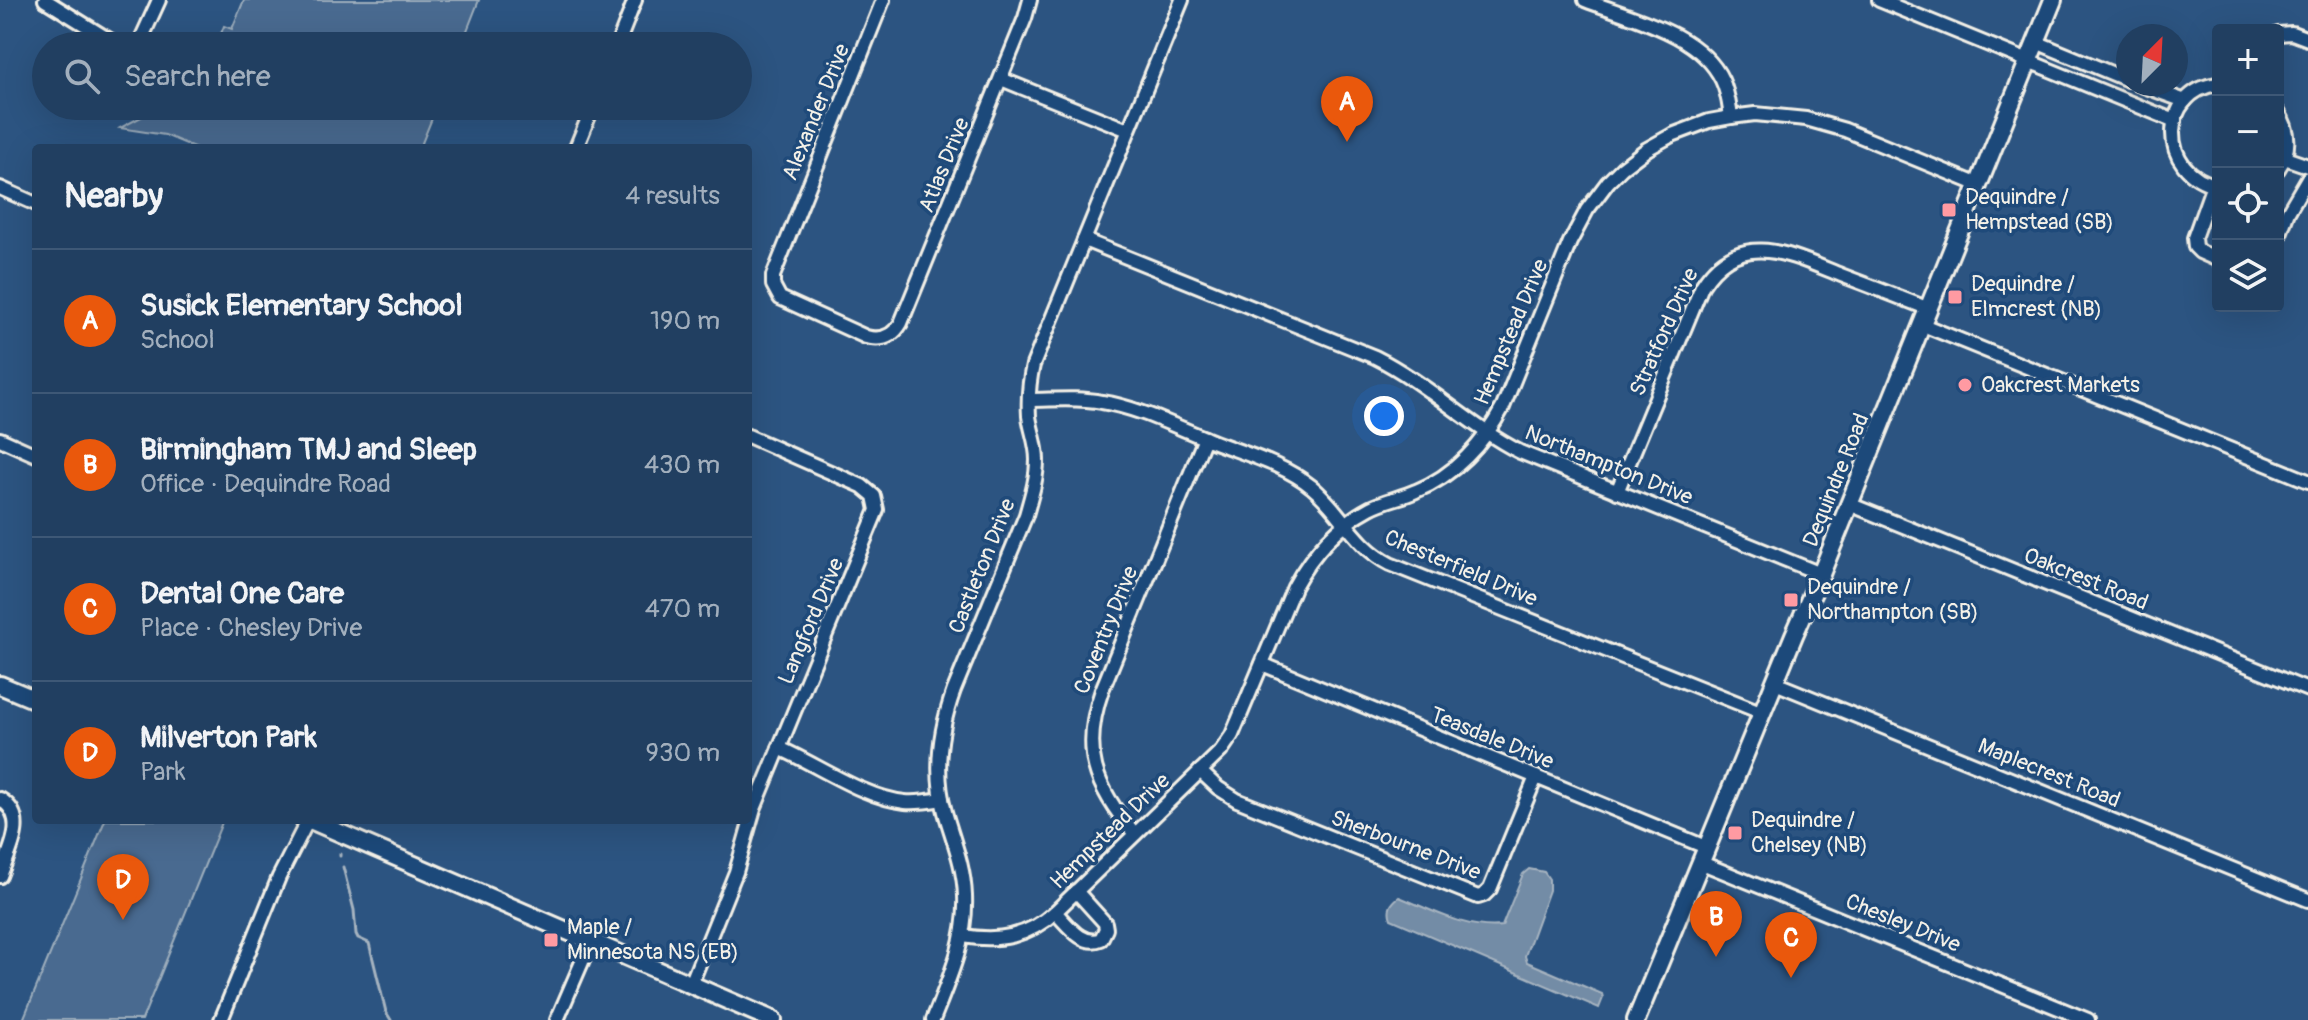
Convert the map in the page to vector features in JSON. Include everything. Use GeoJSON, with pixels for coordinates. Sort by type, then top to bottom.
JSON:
{"type":"FeatureCollection","features":[{"type":"Feature","properties":{"kind":"main road","name":"Dequindre Road"},"geometry":{"type":"LineString","coordinates":[[1636,1020],[1821,574],[2053,0]]}},
{"type":"Feature","properties":{"kind":"main road"},"geometry":{"type":"LineString","coordinates":[[0,685],[32,698]]}},
{"type":"Feature","properties":{"kind":"main road"},"geometry":{"type":"LineString","coordinates":[[318,824],[773,1020]]}},
{"type":"Feature","properties":{"kind":"street"},"geometry":{"type":"LineString","coordinates":[[45,0],[96,32]]}},
{"type":"Feature","properties":{"kind":"street"},"geometry":{"type":"LineString","coordinates":[[145,32],[159,0]]}},
{"type":"Feature","properties":{"kind":"street"},"geometry":{"type":"LineString","coordinates":[[622,32],[635,0]]}},
{"type":"Feature","properties":{"kind":"street","name":"Alexander Drive"},"geometry":{"type":"LineString","coordinates":[[883,0],[775,268],[773,285],[780,298],[790,304],[866,337],[885,338]]}},
{"type":"Feature","properties":{"kind":"street","name":"Atlas Drive"},"geometry":{"type":"LineString","coordinates":[[885,338],[896,331],[901,323],[1030,0]]}},
{"type":"Feature","properties":{"kind":"street","name":"Castleton Drive"},"geometry":{"type":"LineString","coordinates":[[933,1020],[963,936],[964,882],[942,799],[939,769],[940,746],[949,703],[1033,491],[1036,449],[1029,400],[1033,365],[1182,0]]}},
{"type":"Feature","properties":{"kind":"street"},"geometry":{"type":"LineString","coordinates":[[1585,0],[1682,38],[1698,49],[1721,77],[1731,117]]}},
{"type":"Feature","properties":{"kind":"street"},"geometry":{"type":"LineString","coordinates":[[1879,0],[2029,60],[2180,111]]}},
{"type":"Feature","properties":{"kind":"street"},"geometry":{"type":"LineString","coordinates":[[2284,34],[2308,39]]}},
{"type":"Feature","properties":{"kind":"street"},"geometry":{"type":"LineString","coordinates":[[2036,42],[2116,75]]}},
{"type":"Feature","properties":{"kind":"street"},"geometry":{"type":"LineString","coordinates":[[1001,79],[1128,130]]}},
{"type":"Feature","properties":{"kind":"street"},"geometry":{"type":"LineString","coordinates":[[2212,86],[2200,90],[2180,111],[2173,134],[2176,156],[2191,174],[2212,184]]}},
{"type":"Feature","properties":{"kind":"street"},"geometry":{"type":"LineString","coordinates":[[2157,96],[2180,111]]}},
{"type":"Feature","properties":{"kind":"street","name":"Hempstead Drive"},"geometry":{"type":"LineString","coordinates":[[963,936],[996,939],[1019,935],[1038,926],[1221,751],[1232,735],[1288,601],[1304,569],[1321,546],[1370,508],[1413,493],[1442,478],[1462,462],[1488,432],[1503,407],[1577,227],[1599,194],[1622,168],[1659,142],[1688,128],[1731,117],[1781,115],[1827,124],[1979,185]]}},
{"type":"Feature","properties":{"kind":"street"},"geometry":{"type":"LineString","coordinates":[[578,144],[587,120]]}},
{"type":"Feature","properties":{"kind":"street"},"geometry":{"type":"LineString","coordinates":[[2284,123],[2288,136],[2284,154]]}},
{"type":"Feature","properties":{"kind":"street"},"geometry":{"type":"LineString","coordinates":[[2284,163],[2308,166]]}},
{"type":"Feature","properties":{"kind":"street"},"geometry":{"type":"LineString","coordinates":[[2284,223],[2308,178]]}},
{"type":"Feature","properties":{"kind":"street"},"geometry":{"type":"LineString","coordinates":[[0,188],[32,202]]}},
{"type":"Feature","properties":{"kind":"street"},"geometry":{"type":"LineString","coordinates":[[2212,193],[2194,238],[2195,247],[2212,257]]}},
{"type":"Feature","properties":{"kind":"street","name":"Northampton Drive"},"geometry":{"type":"LineString","coordinates":[[1084,240],[1375,357],[1415,380],[1520,452],[1821,574]]}},
{"type":"Feature","properties":{"kind":"street","name":"Stratford Drive"},"geometry":{"type":"LineString","coordinates":[[1617,492],[1702,286],[1712,271],[1728,259],[1750,251],[1780,252],[2308,481]]}},
{"type":"Feature","properties":{"kind":"street","name":"Chesterfield Drive"},"geometry":{"type":"LineString","coordinates":[[1029,400],[1082,399],[1135,410],[1298,477],[1325,499],[1357,539],[1390,564],[1763,713]]}},
{"type":"Feature","properties":{"kind":"street","name":"Langford Drive"},"geometry":{"type":"LineString","coordinates":[[752,438],[862,486],[874,496],[877,510],[752,806]]}},
{"type":"Feature","properties":{"kind":"street","name":"Coventry Drive"},"geometry":{"type":"LineString","coordinates":[[1135,834],[1113,808],[1099,781],[1093,754],[1093,721],[1102,690],[1205,438]]}},
{"type":"Feature","properties":{"kind":"street"},"geometry":{"type":"LineString","coordinates":[[0,439],[32,453]]}},
{"type":"Feature","properties":{"kind":"street","name":"Oakcrest Road"},"geometry":{"type":"LineString","coordinates":[[1849,504],[2308,690]]}},
{"type":"Feature","properties":{"kind":"street","name":"Teasdale Drive"},"geometry":{"type":"LineString","coordinates":[[1262,664],[1536,777],[1705,855]]}},
{"type":"Feature","properties":{"kind":"street","name":"Maplecrest Road"},"geometry":{"type":"LineString","coordinates":[[1775,683],[2308,900]]}},
{"type":"Feature","properties":{"kind":"street"},"geometry":{"type":"LineString","coordinates":[[779,748],[891,800],[918,802],[942,799]]}},
{"type":"Feature","properties":{"kind":"street","name":"Sherbourne Drive"},"geometry":{"type":"LineString","coordinates":[[1200,771],[1237,800],[1478,897],[1490,889],[1536,777]]}},
{"type":"Feature","properties":{"kind":"street"},"geometry":{"type":"LineString","coordinates":[[0,799],[14,811],[17,828],[0,876]]}},
{"type":"Feature","properties":{"kind":"street"},"geometry":{"type":"LineString","coordinates":[[221,1020],[279,877],[307,824]]}},
{"type":"Feature","properties":{"kind":"street","name":"Langford Drive"},"geometry":{"type":"LineString","coordinates":[[691,984],[736,872],[747,824]]}},
{"type":"Feature","properties":{"kind":"street","name":"Chesley Drive"},"geometry":{"type":"LineString","coordinates":[[1705,855],[2088,1020]]}},
{"type":"Feature","properties":{"kind":"street"},"geometry":{"type":"LineString","coordinates":[[1055,912],[1083,939],[1089,942],[1101,939],[1106,929],[1105,923],[1076,891]]}},
{"type":"Feature","properties":{"kind":"street"},"geometry":{"type":"LineString","coordinates":[[557,1020],[591,941]]}},
{"type":"Feature","properties":{"kind":"shaded area"},"geometry":{"type":"Polygon","coordinates":[[[244,0],[479,0],[466,32],[222,32],[224,26],[232,29],[244,0]]]}},
{"type":"Feature","properties":{"kind":"shaded area"},"geometry":{"type":"Polygon","coordinates":[[[135,120],[431,120],[422,144],[186,144],[165,135],[120,128],[135,120]]]}},
{"type":"Feature","properties":{"kind":"shaded area"},"geometry":{"type":"Polygon","coordinates":[[[103,824],[221,824],[142,1020],[23,1020],[103,824]]]}},
{"type":"Feature","properties":{"kind":"shaded area"},"geometry":{"type":"Polygon","coordinates":[[[1529,869],[1544,872],[1549,879],[1549,890],[1525,956],[1527,962],[1602,994],[1599,1008],[1391,919],[1390,906],[1399,897],[1462,922],[1502,926],[1523,874],[1529,869]]]}},
{"type":"Feature","properties":{"kind":"waterway"},"geometry":{"type":"LineString","coordinates":[[343,867],[354,910],[356,934],[369,943],[386,1012],[391,1020]]}},
{"type":"Feature","properties":{"kind":"place","name":"Susick Elementary School"},"geometry":{"type":"Point","coordinates":[1347,142]}},
{"type":"Feature","properties":{"kind":"place","name":"Dequindre / Hempstead (SB)"},"geometry":{"type":"Point","coordinates":[1949,210]}},
{"type":"Feature","properties":{"kind":"place","name":"Dequindre / Elmcrest (NB)"},"geometry":{"type":"Point","coordinates":[1955,297]}},
{"type":"Feature","properties":{"kind":"place","name":"Oakcrest Markets"},"geometry":{"type":"Point","coordinates":[1965,385]}},
{"type":"Feature","properties":{"kind":"place","name":"Dequindre / Northampton (SB)"},"geometry":{"type":"Point","coordinates":[1791,600]}},
{"type":"Feature","properties":{"kind":"place","name":"Dequindre / Chelsey (NB)"},"geometry":{"type":"Point","coordinates":[1735,833]}},
{"type":"Feature","properties":{"kind":"place","name":"Milverton Park"},"geometry":{"type":"Point","coordinates":[123,920]}},
{"type":"Feature","properties":{"kind":"place","name":"Maple / Minnesota NS (EB)"},"geometry":{"type":"Point","coordinates":[551,940]}},
{"type":"Feature","properties":{"kind":"place","name":"Birmingham TMJ and Sleep"},"geometry":{"type":"Point","coordinates":[1716,957]}},
{"type":"Feature","properties":{"kind":"place","name":"Dental One Care"},"geometry":{"type":"Point","coordinates":[1791,978]}}]}
